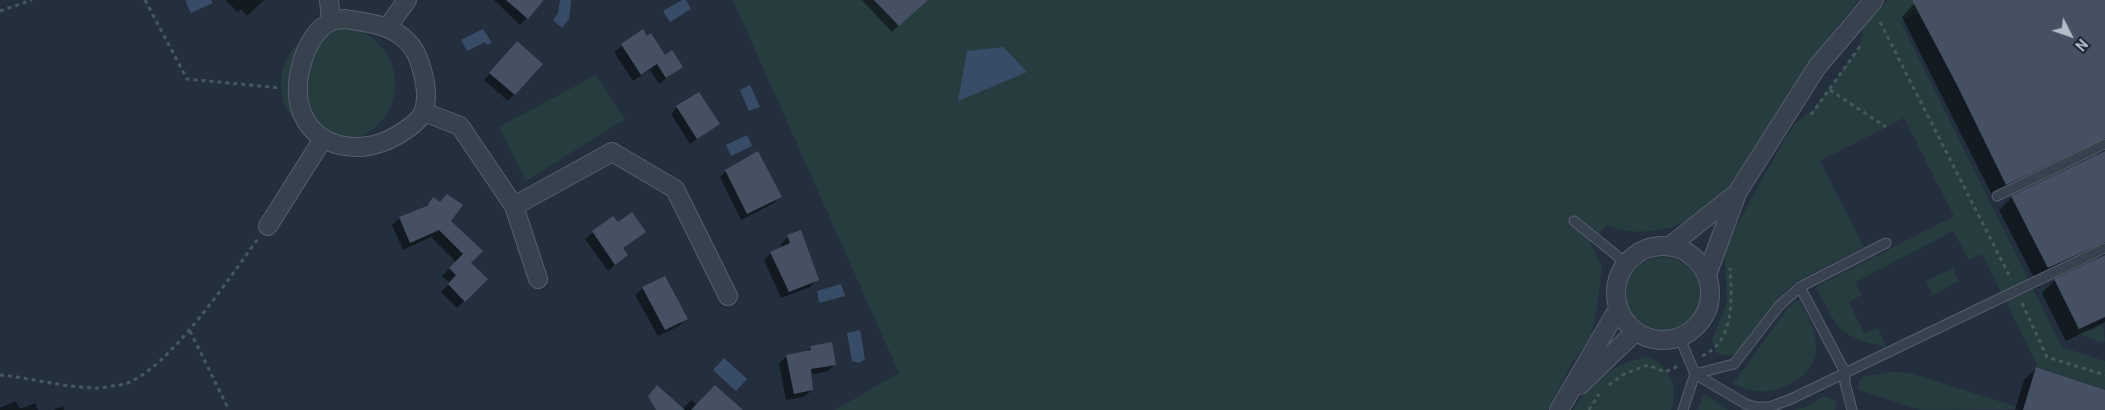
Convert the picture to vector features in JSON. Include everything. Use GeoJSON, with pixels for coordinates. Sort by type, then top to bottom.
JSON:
{"type":"FeatureCollection","features":[{"type":"Feature","properties":{"kind":"street"},"geometry":{"type":"LineString","coordinates":[[329,0],[331,21]]}},
{"type":"Feature","properties":{"kind":"street"},"geometry":{"type":"LineString","coordinates":[[387,28],[407,0]]}},
{"type":"Feature","properties":{"kind":"street"},"geometry":{"type":"LineString","coordinates":[[1707,275],[1737,193],[1816,67],[1874,0]]}},
{"type":"Feature","properties":{"kind":"street"},"geometry":{"type":"LineString","coordinates":[[345,19],[375,23],[387,28],[408,42],[419,61],[427,89],[424,112],[404,131],[384,143],[362,148],[347,148],[323,139],[306,119],[300,107],[300,70],[306,52],[316,34],[331,21],[345,19]]}},
{"type":"Feature","properties":{"kind":"street"},"geometry":{"type":"LineString","coordinates":[[424,112],[460,126],[514,206],[538,279]]}},
{"type":"Feature","properties":{"kind":"street"},"geometry":{"type":"LineString","coordinates":[[268,226],[323,139]]}},
{"type":"Feature","properties":{"kind":"street"},"geometry":{"type":"LineString","coordinates":[[514,206],[612,152],[675,189],[728,296]]}},
{"type":"Feature","properties":{"kind":"street"},"geometry":{"type":"LineString","coordinates":[[1670,246],[1737,193]]}},
{"type":"Feature","properties":{"kind":"street"},"geometry":{"type":"LineString","coordinates":[[1654,246],[1670,246],[1685,251],[1698,261],[1707,275],[1711,290],[1709,305],[1703,319],[1693,330],[1680,338],[1656,340],[1635,332],[1624,322],[1618,309],[1615,293],[1618,277],[1626,263],[1638,252],[1654,246]]}},
{"type":"Feature","properties":{"kind":"street"},"geometry":{"type":"LineString","coordinates":[[1561,405],[1618,309]]}},
{"type":"Feature","properties":{"kind":"street"},"geometry":{"type":"LineString","coordinates":[[1561,405],[1635,332]]}},
{"type":"Feature","properties":{"kind":"lane"},"geometry":{"type":"LineString","coordinates":[[1997,196],[2105,144]]}},
{"type":"Feature","properties":{"kind":"lane"},"geometry":{"type":"LineString","coordinates":[[1574,221],[1626,263]]}},
{"type":"Feature","properties":{"kind":"lane"},"geometry":{"type":"LineString","coordinates":[[1695,374],[1734,364],[1779,306],[1800,287],[1886,243]]}},
{"type":"Feature","properties":{"kind":"lane"},"geometry":{"type":"LineString","coordinates":[[1680,338],[1695,374],[1746,404],[1756,407],[1781,404],[2105,248]]}},
{"type":"Feature","properties":{"kind":"lane"},"geometry":{"type":"LineString","coordinates":[[1800,287],[1845,372],[1845,383],[1852,410]]}},
{"type":"Feature","properties":{"kind":"lane"},"geometry":{"type":"LineString","coordinates":[[1683,410],[1695,374]]}},
{"type":"Feature","properties":{"kind":"path"},"geometry":{"type":"LineString","coordinates":[[0,11],[32,0]]}},
{"type":"Feature","properties":{"kind":"path"},"geometry":{"type":"LineString","coordinates":[[145,0],[187,79],[299,89]]}},
{"type":"Feature","properties":{"kind":"path"},"geometry":{"type":"LineString","coordinates":[[1874,25],[1878,19],[2017,291],[2047,357],[2105,375]]}},
{"type":"Feature","properties":{"kind":"path"},"geometry":{"type":"LineString","coordinates":[[1806,121],[1860,50],[1862,42]]}},
{"type":"Feature","properties":{"kind":"path"},"geometry":{"type":"LineString","coordinates":[[1830,90],[1886,127]]}},
{"type":"Feature","properties":{"kind":"path"},"geometry":{"type":"LineString","coordinates":[[0,375],[98,388],[125,384],[144,374],[190,331],[268,226]]}},
{"type":"Feature","properties":{"kind":"path"},"geometry":{"type":"LineString","coordinates":[[1589,410],[1601,391],[1624,374],[1648,366],[1665,372],[1711,351],[1725,332],[1730,314],[1729,265]]}},
{"type":"Feature","properties":{"kind":"path"},"geometry":{"type":"LineString","coordinates":[[190,331],[228,410]]}},
{"type":"Feature","properties":{"kind":"green space"},"geometry":{"type":"Polygon","coordinates":[[[733,0],[1860,0],[1804,71],[1750,157],[1721,196],[1704,211],[1685,222],[1662,229],[1640,232],[1621,230],[1607,225],[1590,243],[1602,267],[1597,310],[1591,336],[1570,366],[1548,410],[835,410],[899,373],[733,0]]]}},
{"type":"Feature","properties":{"kind":"green space"},"geometry":{"type":"Polygon","coordinates":[[[1888,0],[1933,0],[1935,4],[1901,22],[2062,347],[2105,361],[2105,390],[2038,367],[1982,254],[1969,260],[1953,231],[1856,282],[1862,295],[1849,302],[1864,333],[1878,328],[1887,348],[1851,336],[1837,324],[1816,287],[1954,216],[1904,118],[1820,161],[1864,247],[1796,282],[1784,292],[1738,353],[1727,356],[1716,352],[1712,340],[1727,302],[1725,257],[1729,239],[1784,140],[1795,124],[1814,108],[1858,49],[1864,26],[1888,0]]]}},
{"type":"Feature","properties":{"kind":"green space"},"geometry":{"type":"Polygon","coordinates":[[[338,27],[360,31],[378,44],[391,62],[395,84],[391,106],[378,124],[360,137],[338,141],[316,137],[298,124],[285,106],[281,84],[285,62],[298,44],[316,31],[338,27]]]}},
{"type":"Feature","properties":{"kind":"green space"},"geometry":{"type":"Polygon","coordinates":[[[596,75],[625,119],[526,181],[499,127],[596,75]]]}},
{"type":"Feature","properties":{"kind":"green space"},"geometry":{"type":"Polygon","coordinates":[[[1663,257],[1677,260],[1690,268],[1698,281],[1701,295],[1698,309],[1690,322],[1677,330],[1663,333],[1649,330],[1636,322],[1628,309],[1625,295],[1628,281],[1636,268],[1649,260],[1663,257]]]}},
{"type":"Feature","properties":{"kind":"green space"},"geometry":{"type":"Polygon","coordinates":[[[1953,268],[1959,281],[1933,295],[1926,281],[1953,268]]]}},
{"type":"Feature","properties":{"kind":"green space"},"geometry":{"type":"Polygon","coordinates":[[[1799,299],[1816,340],[1815,356],[1806,373],[1789,385],[1769,391],[1752,390],[1733,384],[1786,310],[1799,299]]]}},
{"type":"Feature","properties":{"kind":"green space"},"geometry":{"type":"Polygon","coordinates":[[[2084,318],[2090,331],[2103,325],[2105,341],[2100,342],[2078,334],[2074,327],[2076,322],[2084,318]]]}},
{"type":"Feature","properties":{"kind":"green space"},"geometry":{"type":"Polygon","coordinates":[[[1649,357],[1668,372],[1671,379],[1674,393],[1671,410],[1573,410],[1587,390],[1605,374],[1625,363],[1649,357]]]}},
{"type":"Feature","properties":{"kind":"green space"},"geometry":{"type":"Polygon","coordinates":[[[1889,372],[1911,373],[2023,409],[1920,410],[1859,390],[1859,382],[1863,377],[1889,372]]]}},
{"type":"Feature","properties":{"kind":"green space"},"geometry":{"type":"Polygon","coordinates":[[[1704,394],[1728,410],[1698,410],[1704,394]]]}},
{"type":"Feature","properties":{"kind":"green space"},"geometry":{"type":"Polygon","coordinates":[[[1824,396],[1837,402],[1835,410],[1794,410],[1805,407],[1824,396]]]}},
{"type":"Feature","properties":{"kind":"water"},"geometry":{"type":"Polygon","coordinates":[[[185,0],[211,0],[213,3],[191,13],[185,0]]]}},
{"type":"Feature","properties":{"kind":"water"},"geometry":{"type":"Polygon","coordinates":[[[560,0],[571,0],[569,19],[562,28],[553,20],[558,13],[560,0]]]}},
{"type":"Feature","properties":{"kind":"water"},"geometry":{"type":"Polygon","coordinates":[[[682,0],[686,0],[691,9],[670,22],[663,11],[682,0]]]}},
{"type":"Feature","properties":{"kind":"water"},"geometry":{"type":"Polygon","coordinates":[[[483,29],[492,43],[487,45],[485,42],[467,51],[461,40],[483,29]]]}},
{"type":"Feature","properties":{"kind":"water"},"geometry":{"type":"Polygon","coordinates":[[[1003,47],[1027,72],[958,101],[967,51],[1003,47]]]}},
{"type":"Feature","properties":{"kind":"water"},"geometry":{"type":"Polygon","coordinates":[[[750,85],[760,107],[749,111],[740,90],[750,85]]]}},
{"type":"Feature","properties":{"kind":"water"},"geometry":{"type":"Polygon","coordinates":[[[747,135],[752,146],[731,156],[726,145],[747,135]]]}},
{"type":"Feature","properties":{"kind":"water"},"geometry":{"type":"Polygon","coordinates":[[[841,284],[845,296],[819,303],[817,291],[841,284]]]}},
{"type":"Feature","properties":{"kind":"water"},"geometry":{"type":"Polygon","coordinates":[[[860,330],[865,359],[859,363],[852,361],[847,333],[860,330]]]}},
{"type":"Feature","properties":{"kind":"water"},"geometry":{"type":"Polygon","coordinates":[[[724,358],[747,379],[736,391],[713,370],[724,358]]]}},
{"type":"Feature","properties":{"kind":"building"},"geometry":{"type":"Polygon","coordinates":[[[506,0],[544,0],[528,19],[506,0]]]}},
{"type":"Feature","properties":{"kind":"building"},"geometry":{"type":"Polygon","coordinates":[[[874,0],[928,0],[899,26],[874,0]]]}},
{"type":"Feature","properties":{"kind":"building"},"geometry":{"type":"Polygon","coordinates":[[[1912,0],[2105,0],[2105,138],[2006,185],[1958,87],[1912,0]]]}},
{"type":"Feature","properties":{"kind":"building"},"geometry":{"type":"Polygon","coordinates":[[[643,29],[647,36],[651,33],[665,55],[672,50],[683,67],[666,78],[657,64],[641,75],[621,44],[643,29]]]}},
{"type":"Feature","properties":{"kind":"building"},"geometry":{"type":"Polygon","coordinates":[[[517,41],[543,64],[515,95],[489,73],[517,41]]]}},
{"type":"Feature","properties":{"kind":"building"},"geometry":{"type":"Polygon","coordinates":[[[699,92],[720,124],[697,139],[676,106],[699,92]]]}},
{"type":"Feature","properties":{"kind":"building"},"geometry":{"type":"Polygon","coordinates":[[[758,151],[782,197],[747,214],[725,170],[758,151]]]}},
{"type":"Feature","properties":{"kind":"building"},"geometry":{"type":"Polygon","coordinates":[[[2105,151],[2105,242],[2048,268],[2011,196],[2105,151]]]}},
{"type":"Feature","properties":{"kind":"building"},"geometry":{"type":"Polygon","coordinates":[[[447,194],[463,205],[451,221],[483,251],[471,263],[488,279],[465,302],[448,284],[456,275],[449,268],[463,254],[439,230],[410,243],[399,217],[427,206],[433,197],[440,202],[447,194]]]}},
{"type":"Feature","properties":{"kind":"building"},"geometry":{"type":"Polygon","coordinates":[[[632,212],[646,232],[623,248],[628,255],[615,265],[592,231],[613,216],[618,222],[632,212]]]}},
{"type":"Feature","properties":{"kind":"building"},"geometry":{"type":"Polygon","coordinates":[[[801,230],[819,280],[789,292],[770,252],[790,243],[787,235],[801,230]]]}},
{"type":"Feature","properties":{"kind":"building"},"geometry":{"type":"Polygon","coordinates":[[[2105,255],[2105,317],[2079,329],[2054,279],[2105,255]]]}},
{"type":"Feature","properties":{"kind":"building"},"geometry":{"type":"Polygon","coordinates":[[[665,276],[688,319],[665,330],[642,287],[665,276]]]}},
{"type":"Feature","properties":{"kind":"building"},"geometry":{"type":"Polygon","coordinates":[[[832,342],[836,365],[811,369],[813,390],[794,394],[786,355],[811,350],[810,346],[832,342]]]}},
{"type":"Feature","properties":{"kind":"building"},"geometry":{"type":"Polygon","coordinates":[[[2036,367],[2105,390],[2105,410],[2023,410],[2036,367]]]}},
{"type":"Feature","properties":{"kind":"building"},"geometry":{"type":"Polygon","coordinates":[[[657,385],[685,410],[656,410],[648,396],[657,385]]]}},
{"type":"Feature","properties":{"kind":"building"},"geometry":{"type":"Polygon","coordinates":[[[715,385],[743,410],[691,410],[715,385]]]}}]}
